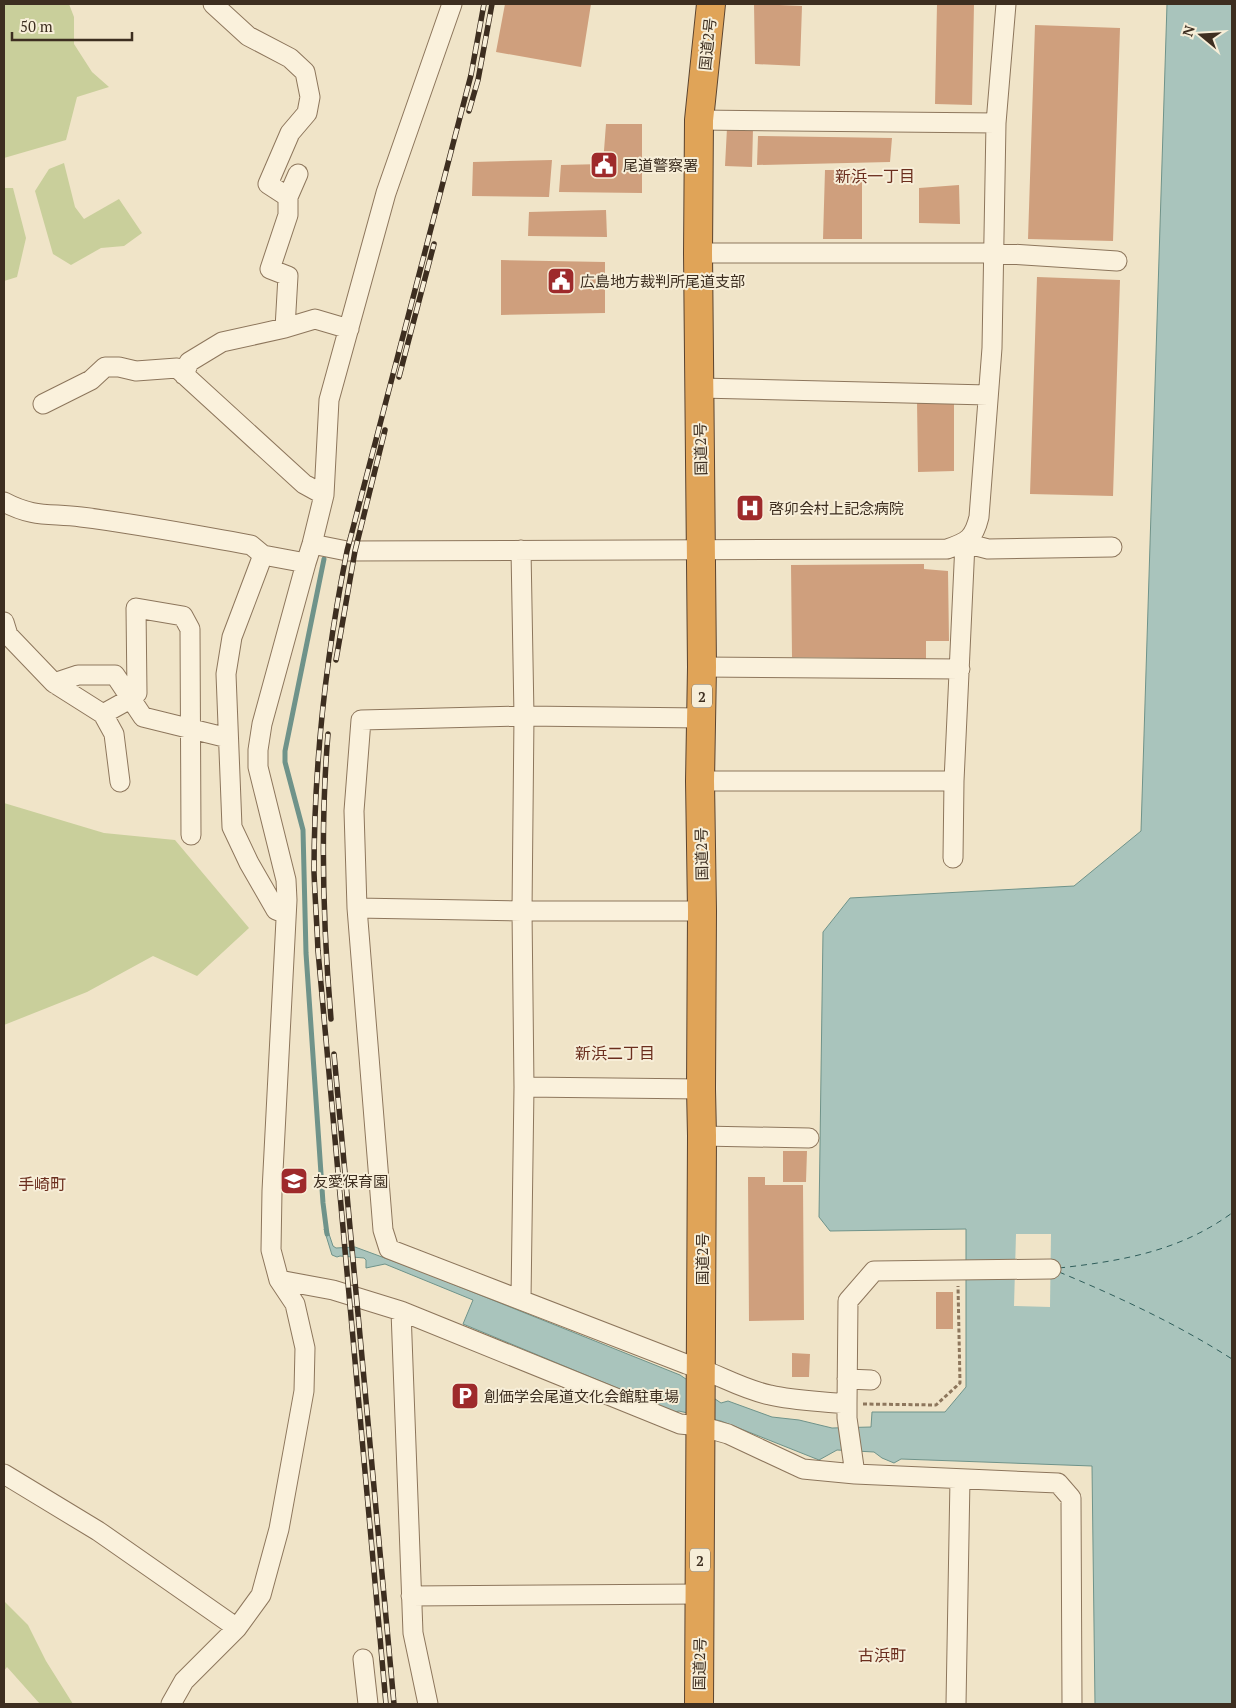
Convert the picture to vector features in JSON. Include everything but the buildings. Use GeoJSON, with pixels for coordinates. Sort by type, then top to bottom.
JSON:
{"type":"FeatureCollection","features":[{"type":"Feature","properties":{"kind":"highway","name":"国道2号"},"geometry":{"type":"LineString","coordinates":[[699,1704],[702,1136],[700,781],[702,550],[698,254],[699,120],[711,4]]}},
{"type":"Feature","properties":{"kind":"street"},"geometry":{"type":"LineString","coordinates":[[213,4],[248,36],[290,58],[305,72],[310,97],[307,113],[290,133],[268,184],[288,197]]}},
{"type":"Feature","properties":{"kind":"street"},"geometry":{"type":"LineString","coordinates":[[171,1704],[184,1681],[237,1628],[261,1595],[279,1529],[304,1391],[305,1348],[295,1304],[279,1280],[271,1250],[286,880],[258,767],[258,750],[262,724],[324,495],[329,400],[386,193],[452,4]]}},
{"type":"Feature","properties":{"kind":"street"},"geometry":{"type":"LineString","coordinates":[[952,858],[966,543],[976,530],[978,517],[988,395],[995,253],[996,123],[1006,4]]}},
{"type":"Feature","properties":{"kind":"street"},"geometry":{"type":"LineString","coordinates":[[699,120],[996,123]]}},
{"type":"Feature","properties":{"kind":"street"},"geometry":{"type":"LineString","coordinates":[[284,328],[288,276],[270,269],[288,215],[288,197],[298,174]]}},
{"type":"Feature","properties":{"kind":"street"},"geometry":{"type":"LineString","coordinates":[[698,254],[995,253],[1117,261]]}},
{"type":"Feature","properties":{"kind":"street"},"geometry":{"type":"LineString","coordinates":[[184,375],[189,362],[222,342],[315,319],[349,328]]}},
{"type":"Feature","properties":{"kind":"street"},"geometry":{"type":"LineString","coordinates":[[43,404],[91,380],[105,367],[119,367],[136,372],[177,368],[304,484],[324,495]]}},
{"type":"Feature","properties":{"kind":"street"},"geometry":{"type":"LineString","coordinates":[[700,388],[988,395]]}},
{"type":"Feature","properties":{"kind":"street"},"geometry":{"type":"LineString","coordinates":[[4,502],[18,510],[44,515],[80,517],[251,545],[263,555],[306,563]]}},
{"type":"Feature","properties":{"kind":"street"},"geometry":{"type":"LineString","coordinates":[[312,544],[347,551],[947,549],[966,543],[988,549],[1112,547]]}},
{"type":"Feature","properties":{"kind":"street"},"geometry":{"type":"LineString","coordinates":[[521,550],[524,716],[522,911],[524,1087],[521,1299]]}},
{"type":"Feature","properties":{"kind":"street"},"geometry":{"type":"LineString","coordinates":[[263,555],[232,636],[226,674],[232,827],[249,863],[276,910],[286,914]]}},
{"type":"Feature","properties":{"kind":"street"},"geometry":{"type":"LineString","coordinates":[[103,714],[130,699],[136,693],[136,608],[183,616],[190,628],[191,835]]}},
{"type":"Feature","properties":{"kind":"street"},"geometry":{"type":"LineString","coordinates":[[4,622],[8,634],[54,683],[103,714],[114,734],[120,782]]}},
{"type":"Feature","properties":{"kind":"street"},"geometry":{"type":"LineString","coordinates":[[702,667],[960,669]]}},
{"type":"Feature","properties":{"kind":"street"},"geometry":{"type":"LineString","coordinates":[[54,683],[78,675],[115,675],[143,717],[228,738]]}},
{"type":"Feature","properties":{"kind":"street"},"geometry":{"type":"LineString","coordinates":[[702,718],[524,716],[361,720],[354,811],[357,908],[383,1230],[389,1249],[677,1361],[701,1378],[723,1380],[769,1395],[847,1411]]}},
{"type":"Feature","properties":{"kind":"street"},"geometry":{"type":"LineString","coordinates":[[700,781],[954,781]]}},
{"type":"Feature","properties":{"kind":"street"},"geometry":{"type":"LineString","coordinates":[[357,908],[522,911],[702,911]]}},
{"type":"Feature","properties":{"kind":"street"},"geometry":{"type":"LineString","coordinates":[[524,1087],[701,1089]]}},
{"type":"Feature","properties":{"kind":"street"},"geometry":{"type":"LineString","coordinates":[[702,1136],[809,1138]]}},
{"type":"Feature","properties":{"kind":"street"},"geometry":{"type":"LineString","coordinates":[[855,1474],[847,1411],[848,1301],[874,1271],[1051,1269]]}},
{"type":"Feature","properties":{"kind":"street"},"geometry":{"type":"LineString","coordinates":[[279,1280],[333,1290],[401,1311],[680,1424],[700,1421],[803,1468],[855,1474],[1058,1483],[1071,1498],[1072,1704]]}},
{"type":"Feature","properties":{"kind":"street"},"geometry":{"type":"LineString","coordinates":[[401,1311],[413,1633],[428,1704]]}},
{"type":"Feature","properties":{"kind":"street"},"geometry":{"type":"LineString","coordinates":[[847,1379],[871,1380]]}},
{"type":"Feature","properties":{"kind":"street"},"geometry":{"type":"LineString","coordinates":[[4,1474],[98,1531],[237,1628]]}},
{"type":"Feature","properties":{"kind":"street"},"geometry":{"type":"LineString","coordinates":[[956,1704],[960,1479]]}},
{"type":"Feature","properties":{"kind":"street"},"geometry":{"type":"LineString","coordinates":[[411,1596],[700,1594]]}},
{"type":"Feature","properties":{"kind":"street"},"geometry":{"type":"LineString","coordinates":[[363,1659],[368,1704]]}},
{"type":"Feature","properties":{"kind":"path"},"geometry":{"type":"LineString","coordinates":[[847,1411],[936,1406],[960,1383],[962,1269]]}},
{"type":"Feature","properties":{"kind":"green space"},"geometry":{"type":"Polygon","coordinates":[[[4,4],[69,4],[74,17],[74,44],[92,72],[109,87],[77,97],[66,140],[4,158],[4,4]]]}},
{"type":"Feature","properties":{"kind":"green space"},"geometry":{"type":"Polygon","coordinates":[[[64,163],[75,207],[84,219],[119,199],[142,233],[124,246],[101,248],[71,265],[53,254],[35,191],[49,169],[64,163]]]}},
{"type":"Feature","properties":{"kind":"green space"},"geometry":{"type":"Polygon","coordinates":[[[4,188],[13,188],[26,238],[17,277],[4,281],[4,188]]]}},
{"type":"Feature","properties":{"kind":"green space"},"geometry":{"type":"Polygon","coordinates":[[[4,803],[104,833],[175,840],[249,928],[197,976],[153,956],[87,992],[4,1025],[4,803]]]}},
{"type":"Feature","properties":{"kind":"green space"},"geometry":{"type":"Polygon","coordinates":[[[4,1601],[28,1625],[46,1661],[73,1704],[40,1704],[7,1667],[4,1671],[4,1601]]]}},
{"type":"Feature","properties":{"kind":"water"},"geometry":{"type":"Polygon","coordinates":[[[1167,4],[1232,4],[1232,1704],[1095,1704],[1092,1466],[901,1459],[894,1463],[874,1452],[837,1450],[819,1460],[721,1421],[679,1411],[675,1412],[463,1324],[473,1300],[385,1264],[366,1268],[366,1260],[364,1258],[337,1257],[332,1255],[324,1229],[327,1228],[333,1246],[336,1248],[355,1247],[420,1271],[680,1375],[721,1403],[728,1401],[772,1417],[799,1420],[832,1428],[871,1427],[872,1412],[945,1412],[966,1387],[966,1229],[830,1231],[819,1217],[823,932],[850,898],[1074,886],[1141,831],[1167,4]]]}},
{"type":"Feature","properties":{"kind":"pier"},"geometry":{"type":"Polygon","coordinates":[[[1016,1234],[1051,1234],[1050,1307],[1014,1306],[1016,1234]]]}},
{"type":"Feature","properties":{"kind":"waterway"},"geometry":{"type":"LineString","coordinates":[[324,559],[285,751],[285,762],[303,830],[306,953],[323,1203],[327,1234]]}},
{"type":"Feature","properties":{"kind":"ferry route"},"geometry":{"type":"LineString","coordinates":[[1059,1268],[1128,1258],[1150,1252],[1192,1237],[1232,1213]]}},
{"type":"Feature","properties":{"kind":"ferry route"},"geometry":{"type":"LineString","coordinates":[[1059,1272],[1147,1312],[1190,1334],[1232,1359]]}},
{"type":"Feature","properties":{"kind":"railway"},"geometry":{"type":"LineString","coordinates":[[386,1704],[318,951],[314,872],[316,791],[327,670],[347,551],[471,75],[484,4]]}},
{"type":"Feature","properties":{"kind":"railway"},"geometry":{"type":"LineString","coordinates":[[469,111],[478,80],[492,4]]}},
{"type":"Feature","properties":{"kind":"railway"},"geometry":{"type":"LineString","coordinates":[[399,377],[434,244]]}},
{"type":"Feature","properties":{"kind":"railway"},"geometry":{"type":"LineString","coordinates":[[336,660],[355,551],[385,430]]}},
{"type":"Feature","properties":{"kind":"railway"},"geometry":{"type":"LineString","coordinates":[[328,734],[323,841],[326,948],[331,1019]]}},
{"type":"Feature","properties":{"kind":"railway"},"geometry":{"type":"LineString","coordinates":[[334,1054],[394,1704]]}},
{"type":"Feature","properties":{"kind":"place","name":"尾道警察署"},"geometry":{"type":"Point","coordinates":[604,165]}},
{"type":"Feature","properties":{"kind":"place","name":"広島地方裁判所尾道支部"},"geometry":{"type":"Point","coordinates":[561,281]}},
{"type":"Feature","properties":{"kind":"place","name":"啓卯会村上記念病院"},"geometry":{"type":"Point","coordinates":[750,508]}},
{"type":"Feature","properties":{"kind":"place","name":"友愛保育園"},"geometry":{"type":"Point","coordinates":[294,1181]}},
{"type":"Feature","properties":{"kind":"place","name":"創価学会尾道文化会館駐車場"},"geometry":{"type":"Point","coordinates":[465,1396]}},
{"type":"Feature","properties":{"kind":"district","name":"新浜一丁目"},"geometry":{"type":"Point","coordinates":[875,176]}},
{"type":"Feature","properties":{"kind":"district","name":"新浜二丁目"},"geometry":{"type":"Point","coordinates":[615,1053]}},
{"type":"Feature","properties":{"kind":"district","name":"手崎町"},"geometry":{"type":"Point","coordinates":[42,1184]}},
{"type":"Feature","properties":{"kind":"district","name":"古浜町"},"geometry":{"type":"Point","coordinates":[882,1655]}}]}
